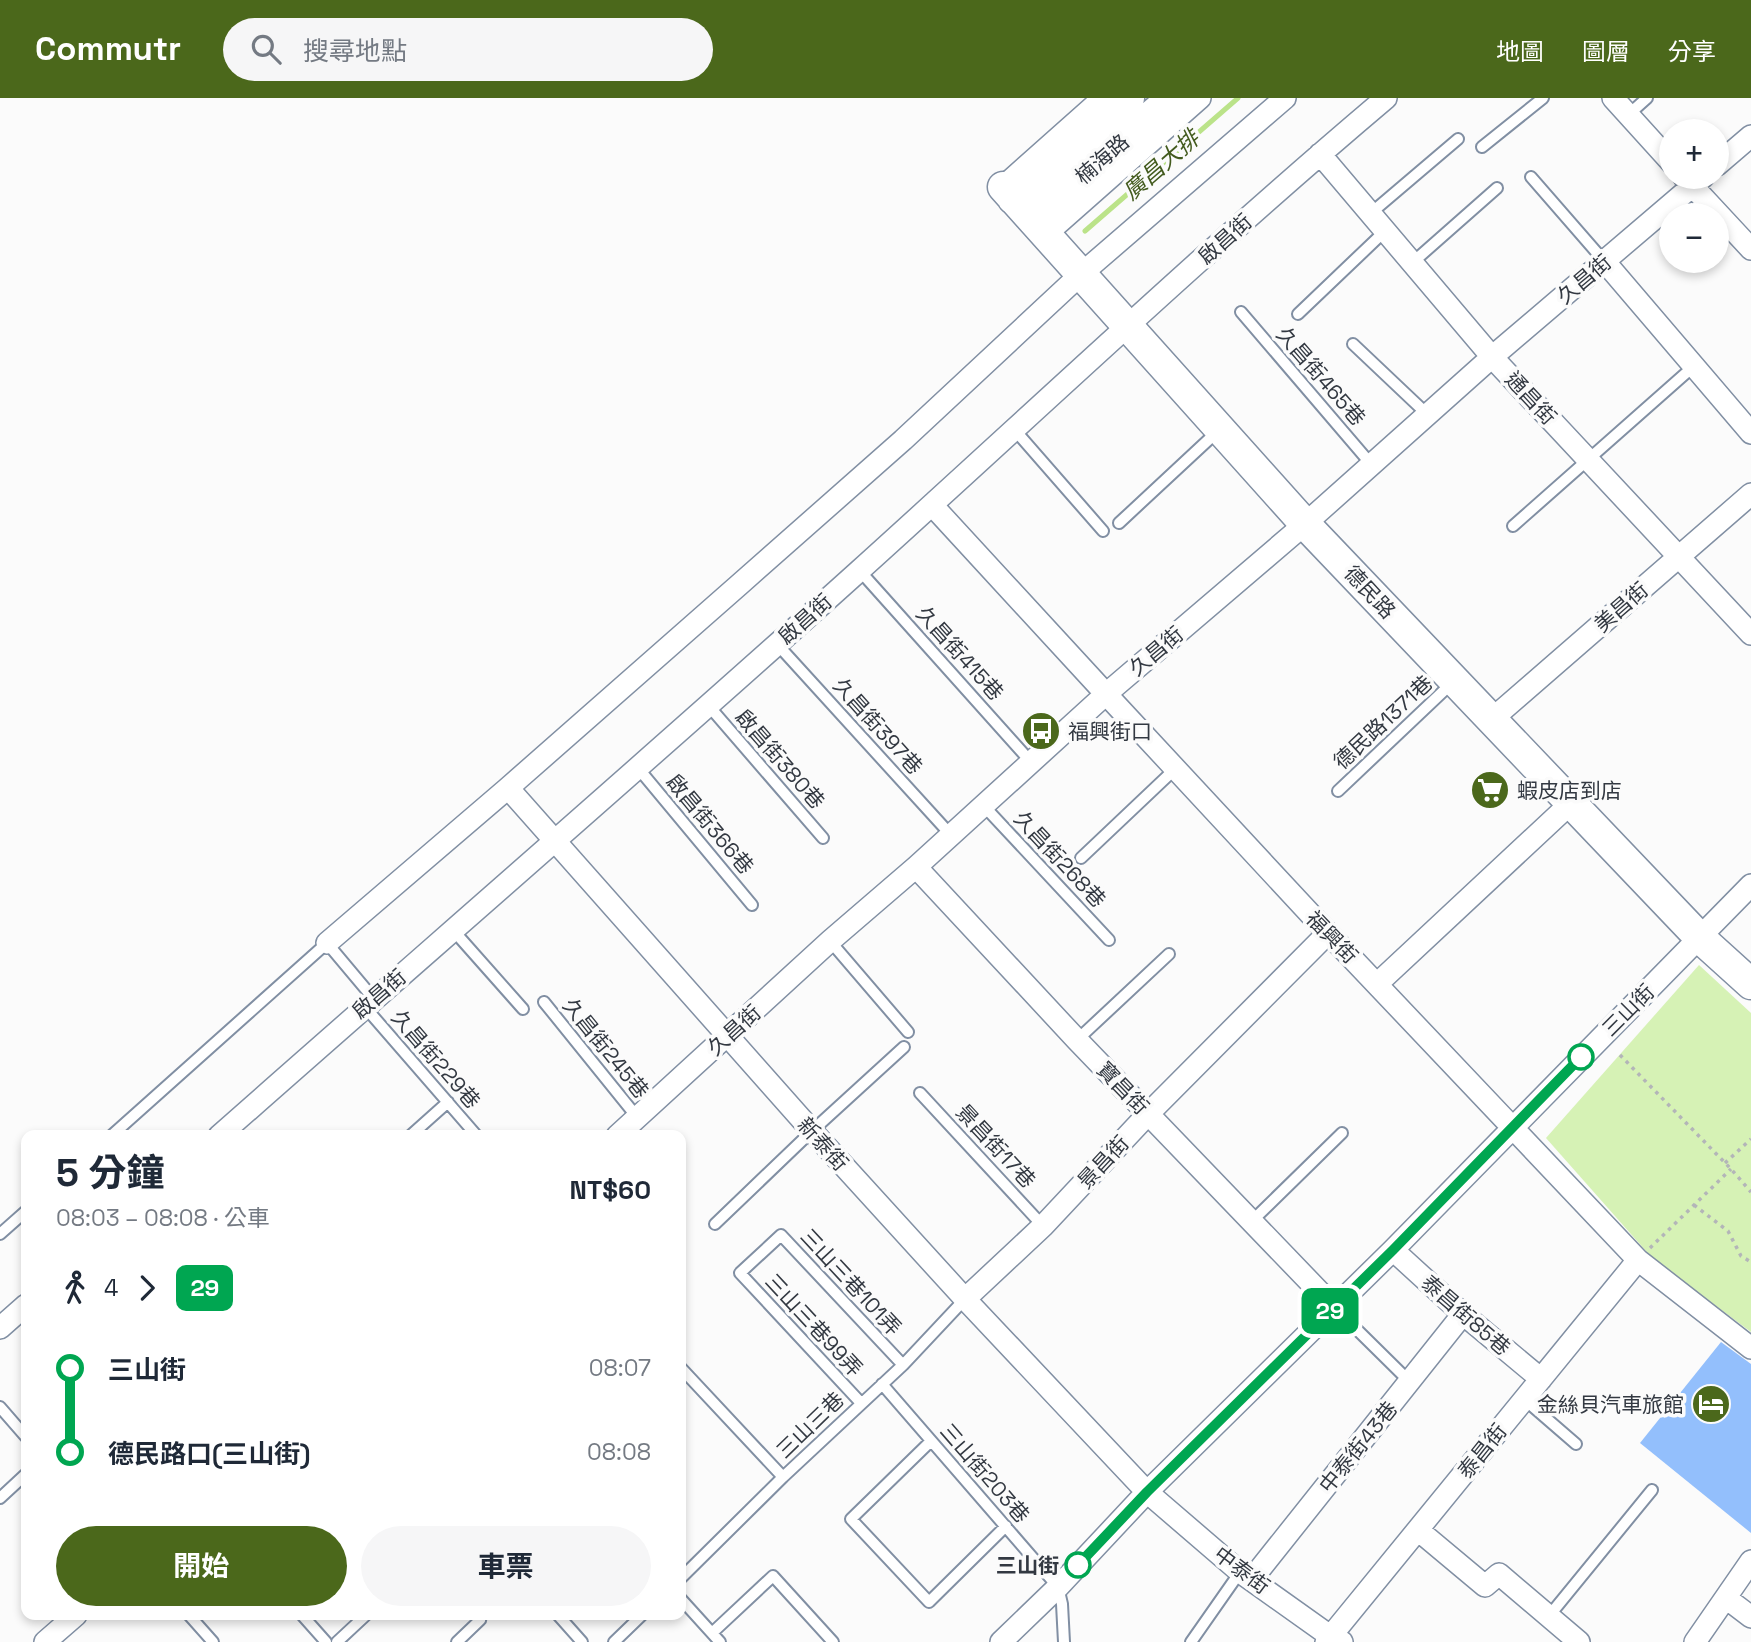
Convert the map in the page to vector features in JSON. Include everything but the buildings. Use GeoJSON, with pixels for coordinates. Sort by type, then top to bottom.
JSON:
{"type":"FeatureCollection","features":[{"type":"Feature","properties":{"kind":"street"},"geometry":{"type":"LineString","coordinates":[[1023,210],[1103,98]]}},
{"type":"Feature","properties":{"kind":"street","name":"楠海路"},"geometry":{"type":"LineString","coordinates":[[1023,210],[1129,98]]}},
{"type":"Feature","properties":{"kind":"street","name":"楠海路"},"geometry":{"type":"LineString","coordinates":[[1023,210],[1172,98]]}},
{"type":"Feature","properties":{"kind":"street","name":"楠海路"},"geometry":{"type":"LineString","coordinates":[[1023,210],[1200,98]]}},
{"type":"Feature","properties":{"kind":"street"},"geometry":{"type":"LineString","coordinates":[[327,943],[508,788],[903,440],[1080,275],[1285,98]]}},
{"type":"Feature","properties":{"kind":"street","name":"啟昌街"},"geometry":{"type":"LineString","coordinates":[[226,1130],[638,768],[1127,326],[1386,98]]}},
{"type":"Feature","properties":{"kind":"street"},"geometry":{"type":"LineString","coordinates":[[1613,98],[1659,149]]}},
{"type":"Feature","properties":{"kind":"street"},"geometry":{"type":"LineString","coordinates":[[1729,155],[1751,136]]}},
{"type":"Feature","properties":{"kind":"street","name":"通昌街"},"geometry":{"type":"LineString","coordinates":[[1320,154],[1492,357],[1751,634]]}},
{"type":"Feature","properties":{"kind":"street","name":"久昌街"},"geometry":{"type":"LineString","coordinates":[[623,1130],[1105,695],[1305,524],[1492,357],[1605,262],[1683,189]]}},
{"type":"Feature","properties":{"kind":"street"},"geometry":{"type":"LineString","coordinates":[[1701,189],[1751,248]]}},
{"type":"Feature","properties":{"kind":"street","name":"德民路"},"geometry":{"type":"LineString","coordinates":[[1023,210],[1305,524],[1699,937],[1751,984]]}},
{"type":"Feature","properties":{"kind":"street"},"geometry":{"type":"LineString","coordinates":[[1605,262],[1751,433]]}},
{"type":"Feature","properties":{"kind":"street","name":"美昌街"},"geometry":{"type":"LineString","coordinates":[[1491,720],[1751,494]]}},
{"type":"Feature","properties":{"kind":"street","name":"福興街"},"geometry":{"type":"LineString","coordinates":[[932,505],[1105,695],[1638,1259],[1751,1348]]}},
{"type":"Feature","properties":{"kind":"street","name":"新泰街"},"geometry":{"type":"LineString","coordinates":[[508,788],[812,1131],[965,1299],[1147,1492]]}},
{"type":"Feature","properties":{"kind":"street"},"geometry":{"type":"LineString","coordinates":[[1377,984],[1571,803]]}},
{"type":"Feature","properties":{"kind":"street","name":"寶昌街"},"geometry":{"type":"LineString","coordinates":[[916,867],[1077,1040],[1334,1307]]}},
{"type":"Feature","properties":{"kind":"street","name":"三山街"},"geometry":{"type":"LineString","coordinates":[[1002,1642],[1147,1492],[1393,1250],[1751,885]]}},
{"type":"Feature","properties":{"kind":"street","name":"景昌街"},"geometry":{"type":"LineString","coordinates":[[965,1299],[1043,1226],[1148,1114],[1328,933]]}},
{"type":"Feature","properties":{"kind":"street","name":"泰昌街85巷"},"geometry":{"type":"LineString","coordinates":[[1393,1250],[1541,1379]]}},
{"type":"Feature","properties":{"kind":"street","name":"泰昌街"},"geometry":{"type":"LineString","coordinates":[[1333,1640],[1418,1530],[1638,1259]]}},
{"type":"Feature","properties":{"kind":"street"},"geometry":{"type":"LineString","coordinates":[[0,1328],[21,1309]]}},
{"type":"Feature","properties":{"kind":"street","name":"中泰街43巷"},"geometry":{"type":"LineString","coordinates":[[1246,1575],[1410,1382],[1464,1314]]}},
{"type":"Feature","properties":{"kind":"street","name":"中泰街"},"geometry":{"type":"LineString","coordinates":[[1147,1492],[1246,1575],[1333,1640]]}},
{"type":"Feature","properties":{"kind":"street"},"geometry":{"type":"LineString","coordinates":[[1418,1530],[1485,1586],[1499,1574],[1579,1642]]}},
{"type":"Feature","properties":{"kind":"street"},"geometry":{"type":"LineString","coordinates":[[1695,1642],[1751,1561]]}},
{"type":"Feature","properties":{"kind":"street"},"geometry":{"type":"LineString","coordinates":[[1726,1598],[1751,1617]]}},
{"type":"Feature","properties":{"kind":"street"},"geometry":{"type":"LineString","coordinates":[[45,1642],[69,1620]]}},
{"type":"Feature","properties":{"kind":"lane"},"geometry":{"type":"LineString","coordinates":[[1482,147],[1543,98]]}},
{"type":"Feature","properties":{"kind":"lane"},"geometry":{"type":"LineString","coordinates":[[1628,115],[1647,98]]}},
{"type":"Feature","properties":{"kind":"lane"},"geometry":{"type":"LineString","coordinates":[[1371,214],[1458,139]]}},
{"type":"Feature","properties":{"kind":"lane"},"geometry":{"type":"LineString","coordinates":[[1531,177],[1605,262]]}},
{"type":"Feature","properties":{"kind":"lane"},"geometry":{"type":"LineString","coordinates":[[1412,263],[1497,188]]}},
{"type":"Feature","properties":{"kind":"lane"},"geometry":{"type":"LineString","coordinates":[[1298,314],[1385,231]]}},
{"type":"Feature","properties":{"kind":"lane","name":"久昌街465巷"},"geometry":{"type":"LineString","coordinates":[[1241,312],[1371,464]]}},
{"type":"Feature","properties":{"kind":"lane"},"geometry":{"type":"LineString","coordinates":[[1353,344],[1428,415]]}},
{"type":"Feature","properties":{"kind":"lane"},"geometry":{"type":"LineString","coordinates":[[1514,526],[1694,366]]}},
{"type":"Feature","properties":{"kind":"lane"},"geometry":{"type":"LineString","coordinates":[[1014,429],[1103,531]]}},
{"type":"Feature","properties":{"kind":"lane"},"geometry":{"type":"LineString","coordinates":[[1119,523],[1220,429]]}},
{"type":"Feature","properties":{"kind":"lane","name":"久昌街415巷"},"geometry":{"type":"LineString","coordinates":[[860,570],[1031,762]]}},
{"type":"Feature","properties":{"kind":"lane","name":"久昌街397巷"},"geometry":{"type":"LineString","coordinates":[[777,644],[950,834]]}},
{"type":"Feature","properties":{"kind":"lane","name":"德民路1371巷"},"geometry":{"type":"LineString","coordinates":[[1338,791],[1454,681]]}},
{"type":"Feature","properties":{"kind":"lane","name":"啟昌街380巷"},"geometry":{"type":"LineString","coordinates":[[708,705],[823,838]]}},
{"type":"Feature","properties":{"kind":"lane","name":"啟昌街366巷"},"geometry":{"type":"LineString","coordinates":[[638,768],[752,905]]}},
{"type":"Feature","properties":{"kind":"lane"},"geometry":{"type":"LineString","coordinates":[[1081,858],[1175,769]]}},
{"type":"Feature","properties":{"kind":"lane","name":"久昌街268巷"},"geometry":{"type":"LineString","coordinates":[[983,805],[1110,940]]}},
{"type":"Feature","properties":{"kind":"lane"},"geometry":{"type":"LineString","coordinates":[[453,930],[523,1009]]}},
{"type":"Feature","properties":{"kind":"lane"},"geometry":{"type":"LineString","coordinates":[[830,941],[908,1032]]}},
{"type":"Feature","properties":{"kind":"lane"},"geometry":{"type":"LineString","coordinates":[[118,1130],[327,943]]}},
{"type":"Feature","properties":{"kind":"lane","name":"久昌街229巷"},"geometry":{"type":"LineString","coordinates":[[327,943],[370,1003],[472,1130]]}},
{"type":"Feature","properties":{"kind":"lane"},"geometry":{"type":"LineString","coordinates":[[1077,1040],[1169,954]]}},
{"type":"Feature","properties":{"kind":"lane","name":"久昌街245巷"},"geometry":{"type":"LineString","coordinates":[[544,1002],[637,1117]]}},
{"type":"Feature","properties":{"kind":"lane"},"geometry":{"type":"LineString","coordinates":[[715,1224],[904,1046]]}},
{"type":"Feature","properties":{"kind":"lane","name":"景昌街17巷"},"geometry":{"type":"LineString","coordinates":[[920,1093],[1043,1226]]}},
{"type":"Feature","properties":{"kind":"lane"},"geometry":{"type":"LineString","coordinates":[[417,1130],[448,1102]]}},
{"type":"Feature","properties":{"kind":"lane"},"geometry":{"type":"LineString","coordinates":[[1252,1221],[1342,1133]]}},
{"type":"Feature","properties":{"kind":"lane"},"geometry":{"type":"LineString","coordinates":[[0,1234],[21,1215]]}},
{"type":"Feature","properties":{"kind":"lane","name":"三山三巷101弄"},"geometry":{"type":"LineString","coordinates":[[740,1273],[781,1236],[903,1365]]}},
{"type":"Feature","properties":{"kind":"lane","name":"三山三巷99弄"},"geometry":{"type":"LineString","coordinates":[[740,1273],[861,1403]]}},
{"type":"Feature","properties":{"kind":"lane","name":"三山三巷"},"geometry":{"type":"LineString","coordinates":[[686,1573],[783,1477],[903,1365],[965,1299]]}},
{"type":"Feature","properties":{"kind":"lane"},"geometry":{"type":"LineString","coordinates":[[1334,1307],[1410,1382]]}},
{"type":"Feature","properties":{"kind":"lane"},"geometry":{"type":"LineString","coordinates":[[686,1373],[783,1477]]}},
{"type":"Feature","properties":{"kind":"lane","name":"三山街203巷"},"geometry":{"type":"LineString","coordinates":[[882,1384],[1058,1587]]}},
{"type":"Feature","properties":{"kind":"lane"},"geometry":{"type":"LineString","coordinates":[[1524,1399],[1576,1444]]}},
{"type":"Feature","properties":{"kind":"lane"},"geometry":{"type":"LineString","coordinates":[[0,1407],[21,1431]]}},
{"type":"Feature","properties":{"kind":"lane"},"geometry":{"type":"LineString","coordinates":[[931,1441],[851,1519],[929,1602],[1006,1526]]}},
{"type":"Feature","properties":{"kind":"lane"},"geometry":{"type":"LineString","coordinates":[[0,1498],[21,1479]]}},
{"type":"Feature","properties":{"kind":"lane"},"geometry":{"type":"LineString","coordinates":[[1549,1616],[1652,1490]]}},
{"type":"Feature","properties":{"kind":"lane"},"geometry":{"type":"LineString","coordinates":[[1191,1642],[1246,1575]]}},
{"type":"Feature","properties":{"kind":"lane"},"geometry":{"type":"LineString","coordinates":[[712,1633],[773,1576],[833,1642]]}},
{"type":"Feature","properties":{"kind":"lane"},"geometry":{"type":"LineString","coordinates":[[1058,1587],[1062,1604],[1064,1642]]}},
{"type":"Feature","properties":{"kind":"lane"},"geometry":{"type":"LineString","coordinates":[[686,1604],[720,1642]]}},
{"type":"Feature","properties":{"kind":"lane"},"geometry":{"type":"LineString","coordinates":[[193,1620],[211,1641]]}},
{"type":"Feature","properties":{"kind":"lane"},"geometry":{"type":"LineString","coordinates":[[306,1620],[326,1642]]}},
{"type":"Feature","properties":{"kind":"lane"},"geometry":{"type":"LineString","coordinates":[[337,1642],[361,1620]]}},
{"type":"Feature","properties":{"kind":"lane"},"geometry":{"type":"LineString","coordinates":[[457,1642],[481,1620]]}},
{"type":"Feature","properties":{"kind":"lane"},"geometry":{"type":"LineString","coordinates":[[562,1620],[582,1642]]}},
{"type":"Feature","properties":{"kind":"lane"},"geometry":{"type":"LineString","coordinates":[[614,1642],[637,1620]]}},
{"type":"Feature","properties":{"kind":"path"},"geometry":{"type":"LineString","coordinates":[[1620,1055],[1751,1192]]}},
{"type":"Feature","properties":{"kind":"path"},"geometry":{"type":"LineString","coordinates":[[1725,1163],[1751,1139]]}},
{"type":"Feature","properties":{"kind":"path"},"geometry":{"type":"LineString","coordinates":[[1638,1259],[1731,1169]]}},
{"type":"Feature","properties":{"kind":"path"},"geometry":{"type":"LineString","coordinates":[[1694,1205],[1728,1231],[1741,1256],[1751,1262]]}},
{"type":"Feature","properties":{"kind":"green space"},"geometry":{"type":"Polygon","coordinates":[[[1699,965],[1751,1013],[1751,1332],[1653,1259],[1546,1138],[1699,965]]]}},
{"type":"Feature","properties":{"kind":"waterway","name":"廣昌大排"},"geometry":{"type":"LineString","coordinates":[[1085,231],[1238,98]]}},
{"type":"Feature","properties":{"kind":"bus line","name":"29"},"geometry":{"type":"LineString","coordinates":[[1078,1565],[1147,1492],[1393,1250],[1581,1057]]}},
{"type":"Feature","properties":{"kind":"place","name":"福興街口"},"geometry":{"type":"Point","coordinates":[1041,731]}},
{"type":"Feature","properties":{"kind":"place","name":"蝦皮店到店"},"geometry":{"type":"Point","coordinates":[1490,790]}},
{"type":"Feature","properties":{"kind":"place","name":"金絲貝汽車旅館"},"geometry":{"type":"Point","coordinates":[1711,1404]}},
{"type":"Feature","properties":{"kind":"place","name":"三山街"},"geometry":{"type":"Point","coordinates":[1078,1565]}}]}
